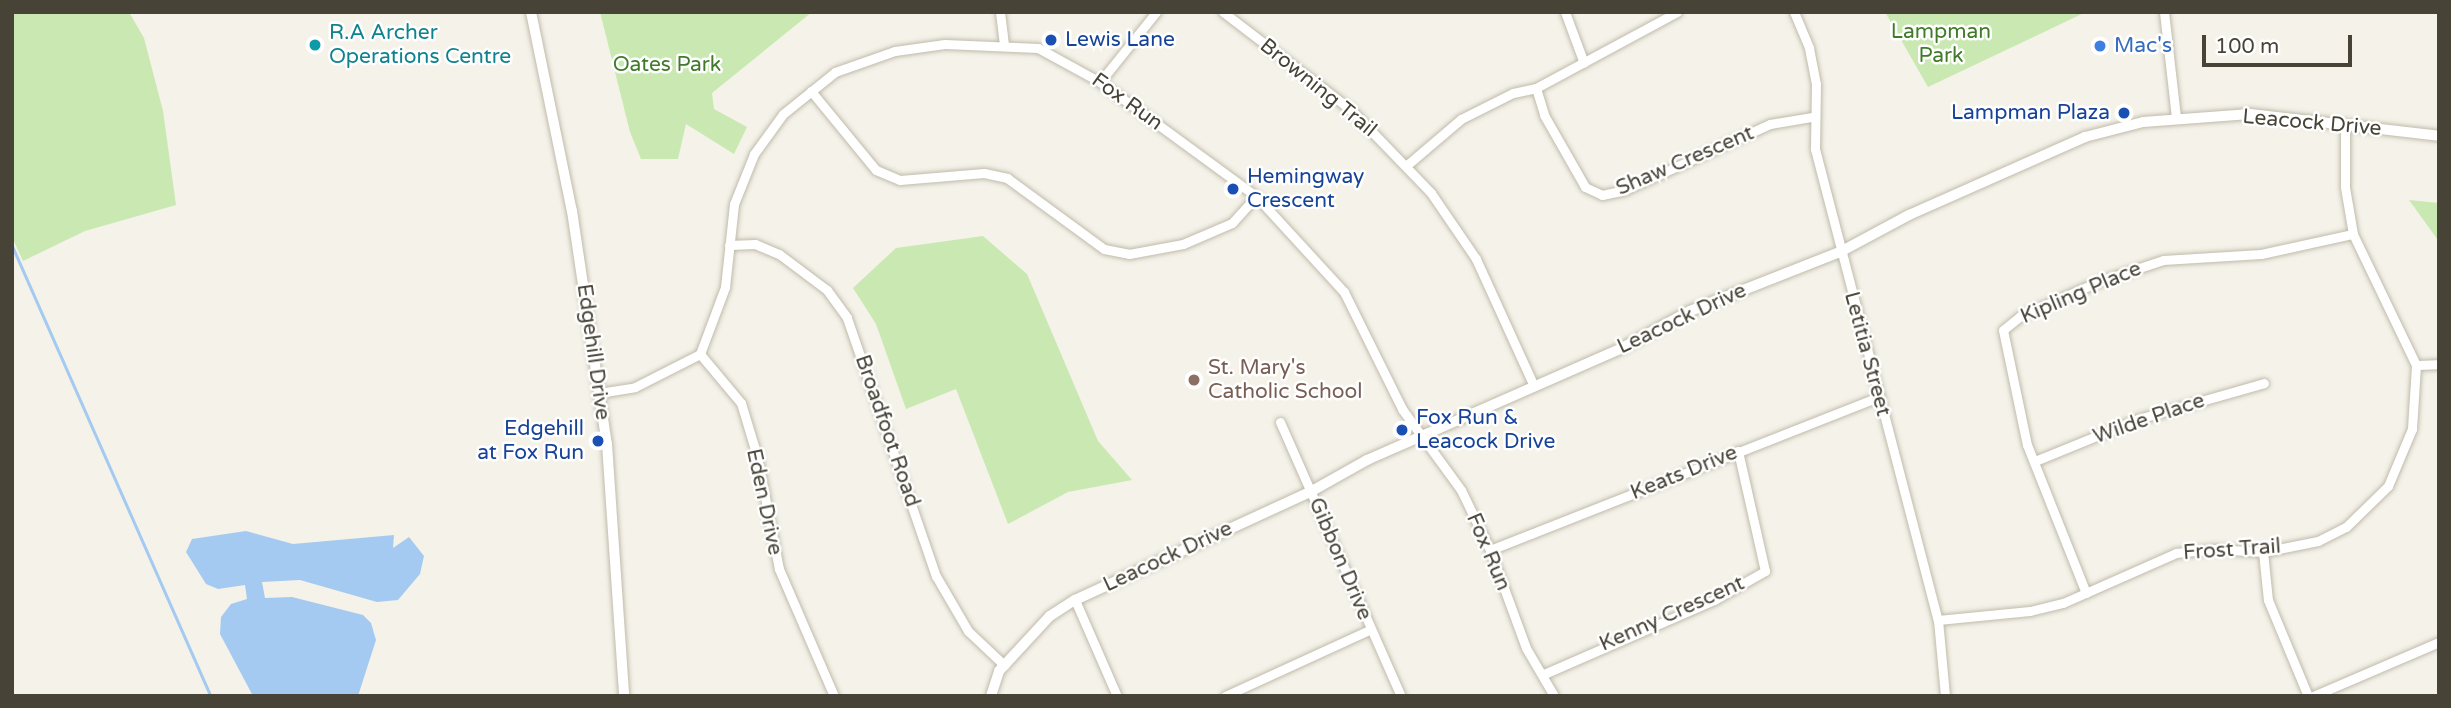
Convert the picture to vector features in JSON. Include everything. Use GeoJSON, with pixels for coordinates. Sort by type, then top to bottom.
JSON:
{"type":"FeatureCollection","features":[{"type":"Feature","properties":{"kind":"street","name":"Edgehill Drive"},"geometry":{"type":"LineString","coordinates":[[531,12],[572,211],[599,393],[624,696]]}},
{"type":"Feature","properties":{"kind":"street"},"geometry":{"type":"LineString","coordinates":[[1000,12],[1004,44]]}},
{"type":"Feature","properties":{"kind":"street"},"geometry":{"type":"LineString","coordinates":[[1100,82],[1156,12]]}},
{"type":"Feature","properties":{"kind":"street","name":"Browning Trail"},"geometry":{"type":"LineString","coordinates":[[1223,12],[1350,109],[1407,165],[1476,259],[1534,386]]}},
{"type":"Feature","properties":{"kind":"street"},"geometry":{"type":"LineString","coordinates":[[1565,12],[1584,63]]}},
{"type":"Feature","properties":{"kind":"street"},"geometry":{"type":"LineString","coordinates":[[1407,165],[1461,118],[1513,93],[1536,88],[1677,12]]}},
{"type":"Feature","properties":{"kind":"street","name":"Letitia Street"},"geometry":{"type":"LineString","coordinates":[[1794,12],[1809,48],[1816,84],[1812,117],[1815,149],[1938,620],[1945,696]]}},
{"type":"Feature","properties":{"kind":"street"},"geometry":{"type":"LineString","coordinates":[[2164,12],[2176,118]]}},
{"type":"Feature","properties":{"kind":"street","name":"Fox Run"},"geometry":{"type":"LineString","coordinates":[[700,354],[725,287],[734,204],[754,154],[783,114],[835,72],[895,51],[945,44],[1004,44],[1038,48],[1100,82],[1256,196],[1344,292],[1402,409],[1461,490],[1490,550],[1526,648],[1544,674],[1554,696]]}},
{"type":"Feature","properties":{"kind":"street","name":"Shaw Crescent"},"geometry":{"type":"LineString","coordinates":[[1536,88],[1544,115],[1585,187],[1602,195],[1626,190],[1770,124],[1812,117]]}},
{"type":"Feature","properties":{"kind":"street"},"geometry":{"type":"LineString","coordinates":[[811,91],[876,170],[901,180],[984,173],[1007,178],[1104,248],[1129,254],[1183,244],[1232,223],[1256,196]]}},
{"type":"Feature","properties":{"kind":"street","name":"Leacock Drive"},"geometry":{"type":"LineString","coordinates":[[991,696],[1004,665],[1050,616],[1075,600],[1312,491],[1422,437],[1622,348],[1690,311],[1840,252],[1909,215],[2085,137],[2176,118],[2250,114],[2439,136]]}},
{"type":"Feature","properties":{"kind":"street","name":"Frost Trail"},"geometry":{"type":"LineString","coordinates":[[1938,620],[2030,611],[2086,593],[2176,553],[2215,549],[2263,552],[2318,541],[2346,527],[2388,486],[2412,429],[2416,365],[2353,234],[2345,187],[2345,124]]}},
{"type":"Feature","properties":{"kind":"street","name":"Kipling Place"},"geometry":{"type":"LineString","coordinates":[[2086,593],[2046,499],[2004,351],[2003,330],[2020,316],[2100,281],[2163,260],[2261,254],[2353,234]]}},
{"type":"Feature","properties":{"kind":"street","name":"Broadfoot Road"},"geometry":{"type":"LineString","coordinates":[[729,245],[755,244],[779,254],[827,290],[847,318],[936,576],[968,631],[1004,665]]}},
{"type":"Feature","properties":{"kind":"street"},"geometry":{"type":"LineString","coordinates":[[599,393],[635,387],[700,354]]}},
{"type":"Feature","properties":{"kind":"street","name":"Eden Drive"},"geometry":{"type":"LineString","coordinates":[[700,354],[741,403],[757,456],[779,569],[834,696]]}},
{"type":"Feature","properties":{"kind":"street"},"geometry":{"type":"LineString","coordinates":[[2416,365],[2439,364]]}},
{"type":"Feature","properties":{"kind":"street","name":"Wilde Place"},"geometry":{"type":"LineString","coordinates":[[2035,461],[2138,419],[2263,383]]}},
{"type":"Feature","properties":{"kind":"street","name":"Keats Drive"},"geometry":{"type":"LineString","coordinates":[[1490,550],[1878,397]]}},
{"type":"Feature","properties":{"kind":"street","name":"Gibbon Drive"},"geometry":{"type":"LineString","coordinates":[[1280,422],[1312,491],[1369,630],[1401,696]]}},
{"type":"Feature","properties":{"kind":"street","name":"Kenny Crescent"},"geometry":{"type":"LineString","coordinates":[[1544,674],[1714,600],[1765,571],[1738,451]]}},
{"type":"Feature","properties":{"kind":"street"},"geometry":{"type":"LineString","coordinates":[[2263,552],[2268,600],[2311,696],[2439,642]]}},
{"type":"Feature","properties":{"kind":"street"},"geometry":{"type":"LineString","coordinates":[[1075,600],[1117,696]]}},
{"type":"Feature","properties":{"kind":"street"},"geometry":{"type":"LineString","coordinates":[[1225,696],[1369,630]]}},
{"type":"Feature","properties":{"kind":"green space"},"geometry":{"type":"Polygon","coordinates":[[[12,12],[129,12],[144,38],[163,111],[176,205],[85,231],[23,261],[12,237],[12,12]]]}},
{"type":"Feature","properties":{"kind":"green space","name":"Oates Park"},"geometry":{"type":"Polygon","coordinates":[[[600,12],[812,12],[712,93],[714,109],[747,127],[734,154],[686,124],[678,159],[641,159],[630,132],[600,12]]]}},
{"type":"Feature","properties":{"kind":"green space","name":"Lampman Park"},"geometry":{"type":"Polygon","coordinates":[[[1885,12],[2086,12],[1928,87],[1885,12]]]}},
{"type":"Feature","properties":{"kind":"green space"},"geometry":{"type":"Polygon","coordinates":[[[2409,200],[2439,203],[2439,242],[2435,236],[2409,200]]]}},
{"type":"Feature","properties":{"kind":"green space"},"geometry":{"type":"Polygon","coordinates":[[[983,236],[1027,274],[1098,441],[1132,480],[1068,492],[1008,524],[956,389],[906,409],[876,324],[853,288],[896,248],[983,236]]]}},
{"type":"Feature","properties":{"kind":"water"},"geometry":{"type":"Polygon","coordinates":[[[246,531],[293,544],[394,535],[393,548],[409,537],[424,556],[420,574],[398,600],[377,602],[300,580],[262,582],[265,598],[292,597],[363,615],[371,623],[376,640],[358,696],[253,696],[220,634],[221,617],[231,604],[247,599],[245,585],[218,589],[206,584],[186,552],[192,539],[246,531]]]}},
{"type":"Feature","properties":{"kind":"waterway"},"geometry":{"type":"LineString","coordinates":[[12,245],[211,696]]}},
{"type":"Feature","properties":{"kind":"place","name":"Lewis Lane"},"geometry":{"type":"Point","coordinates":[1051,40]}},
{"type":"Feature","properties":{"kind":"place","name":"R.A Archer Operations Centre"},"geometry":{"type":"Point","coordinates":[315,45]}},
{"type":"Feature","properties":{"kind":"place","name":"Mac's"},"geometry":{"type":"Point","coordinates":[2100,46]}},
{"type":"Feature","properties":{"kind":"place","name":"Lampman Plaza"},"geometry":{"type":"Point","coordinates":[2124,113]}},
{"type":"Feature","properties":{"kind":"place","name":"Hemingway Crescent"},"geometry":{"type":"Point","coordinates":[1233,189]}},
{"type":"Feature","properties":{"kind":"place","name":"St. Mary's Catholic School"},"geometry":{"type":"Point","coordinates":[1194,380]}},
{"type":"Feature","properties":{"kind":"place","name":"Fox Run & Leacock Drive"},"geometry":{"type":"Point","coordinates":[1402,430]}},
{"type":"Feature","properties":{"kind":"place","name":"Edgehill at Fox Run"},"geometry":{"type":"Point","coordinates":[598,441]}}]}
